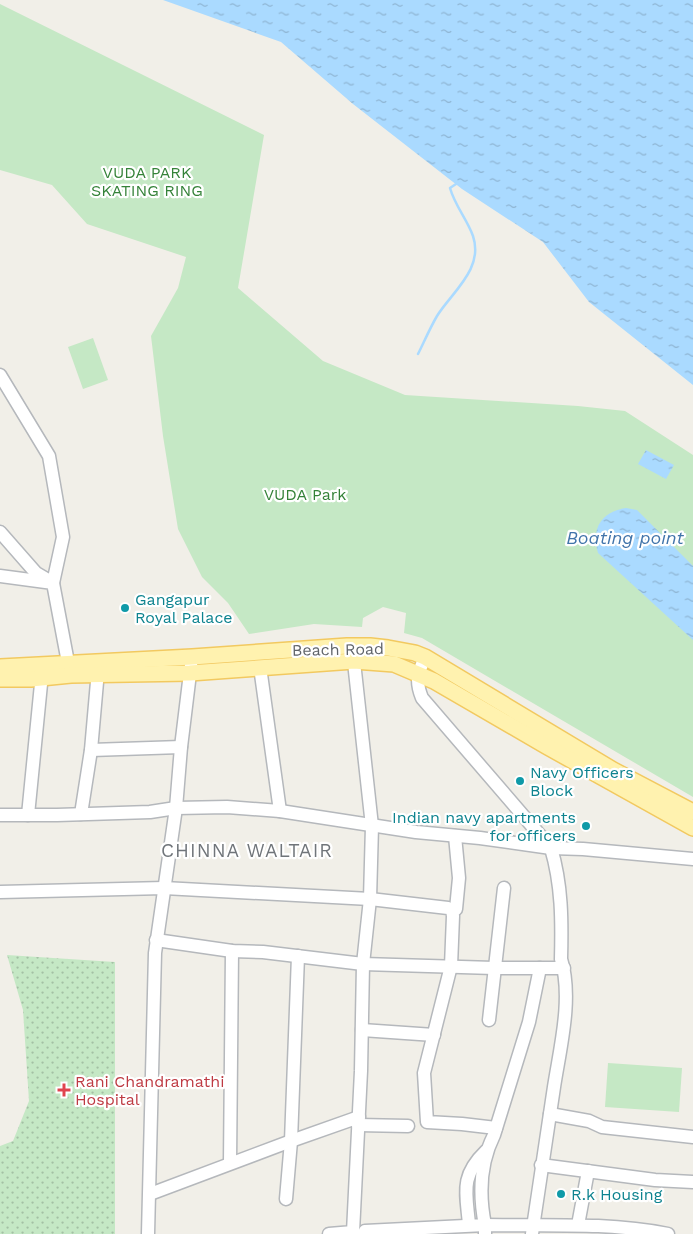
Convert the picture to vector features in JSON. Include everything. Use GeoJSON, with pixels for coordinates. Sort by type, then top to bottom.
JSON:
{"type":"FeatureCollection","features":[{"type":"Feature","properties":{"kind":"main road","name":"Beach Road"},"geometry":{"type":"LineString","coordinates":[[0,679],[31,679],[70,669],[192,657],[352,646],[415,652],[613,770],[693,812]]}},
{"type":"Feature","properties":{"kind":"main road","name":"Beach Road"},"geometry":{"type":"LineString","coordinates":[[0,667],[190,673],[354,661],[394,664],[418,672],[693,828]]}},
{"type":"Feature","properties":{"kind":"street"},"geometry":{"type":"LineString","coordinates":[[0,375],[49,456],[63,538],[54,583],[70,669]]}},
{"type":"Feature","properties":{"kind":"street"},"geometry":{"type":"LineString","coordinates":[[0,532],[36,573],[54,583]]}},
{"type":"Feature","properties":{"kind":"street"},"geometry":{"type":"LineString","coordinates":[[0,576],[54,583]]}},
{"type":"Feature","properties":{"kind":"street"},"geometry":{"type":"LineString","coordinates":[[352,646],[372,826],[370,899],[364,964],[359,1121],[361,1232]]}},
{"type":"Feature","properties":{"kind":"street"},"geometry":{"type":"LineString","coordinates":[[148,1234],[150,1091],[156,940],[176,808],[181,746],[192,657]]}},
{"type":"Feature","properties":{"kind":"street"},"geometry":{"type":"LineString","coordinates":[[425,657],[418,672],[418,689],[422,698],[551,848],[557,868],[560,890],[561,959],[564,968],[566,991],[564,1025],[533,1230]]}},
{"type":"Feature","properties":{"kind":"street"},"geometry":{"type":"LineString","coordinates":[[260,667],[280,811]]}},
{"type":"Feature","properties":{"kind":"street"},"geometry":{"type":"LineString","coordinates":[[81,814],[91,750],[98,682]]}},
{"type":"Feature","properties":{"kind":"street"},"geometry":{"type":"LineString","coordinates":[[28,815],[41,684]]}},
{"type":"Feature","properties":{"kind":"street"},"geometry":{"type":"LineString","coordinates":[[91,750],[181,746]]}},
{"type":"Feature","properties":{"kind":"street"},"geometry":{"type":"LineString","coordinates":[[0,815],[150,812],[176,808],[227,807],[280,811],[372,826],[551,848],[693,859]]}},
{"type":"Feature","properties":{"kind":"street"},"geometry":{"type":"LineString","coordinates":[[455,836],[459,878],[456,909]]}},
{"type":"Feature","properties":{"kind":"street"},"geometry":{"type":"LineString","coordinates":[[0,892],[164,888],[370,899],[448,908],[452,910],[454,916],[451,966],[424,1073],[427,1122],[496,1128]]}},
{"type":"Feature","properties":{"kind":"street"},"geometry":{"type":"LineString","coordinates":[[489,1020],[504,888]]}},
{"type":"Feature","properties":{"kind":"street"},"geometry":{"type":"LineString","coordinates":[[156,940],[232,951],[364,964],[564,968]]}},
{"type":"Feature","properties":{"kind":"street"},"geometry":{"type":"LineString","coordinates":[[230,1163],[232,951]]}},
{"type":"Feature","properties":{"kind":"street"},"geometry":{"type":"LineString","coordinates":[[286,1199],[291,1141],[298,956]]}},
{"type":"Feature","properties":{"kind":"street"},"geometry":{"type":"LineString","coordinates":[[485,1229],[481,1194],[486,1151],[496,1128],[529,1022],[540,968]]}},
{"type":"Feature","properties":{"kind":"street"},"geometry":{"type":"LineString","coordinates":[[362,1030],[434,1035]]}},
{"type":"Feature","properties":{"kind":"street"},"geometry":{"type":"LineString","coordinates":[[550,1114],[589,1121],[602,1127],[693,1137]]}},
{"type":"Feature","properties":{"kind":"street"},"geometry":{"type":"LineString","coordinates":[[150,1194],[291,1141],[359,1121],[408,1126]]}},
{"type":"Feature","properties":{"kind":"street"},"geometry":{"type":"LineString","coordinates":[[469,1224],[467,1180],[469,1172],[486,1151]]}},
{"type":"Feature","properties":{"kind":"street"},"geometry":{"type":"LineString","coordinates":[[542,1166],[655,1180],[693,1182]]}},
{"type":"Feature","properties":{"kind":"street"},"geometry":{"type":"LineString","coordinates":[[575,1228],[588,1171]]}},
{"type":"Feature","properties":{"kind":"street"},"geometry":{"type":"LineString","coordinates":[[329,1234],[452,1230],[469,1224],[485,1229],[533,1230],[601,1225],[668,1234]]}},
{"type":"Feature","properties":{"kind":"green space","name":"VUDA Park"},"geometry":{"type":"Polygon","coordinates":[[[0,4],[264,135],[238,288],[323,361],[405,395],[578,406],[625,411],[693,455],[693,797],[422,638],[404,633],[406,613],[383,607],[363,618],[362,627],[314,624],[249,634],[228,603],[202,577],[178,529],[163,436],[151,336],[178,288],[186,257],[87,224],[52,185],[0,170],[0,4]]]}},
{"type":"Feature","properties":{"kind":"green space"},"geometry":{"type":"Polygon","coordinates":[[[93,338],[108,380],[83,389],[68,347],[93,338]]]}},
{"type":"Feature","properties":{"kind":"green space","name":"Rani Chandramathi Hospital"},"geometry":{"type":"Polygon","coordinates":[[[7,955],[115,962],[115,1234],[0,1234],[0,1146],[13,1141],[29,1101],[23,1010],[7,955]]]}},
{"type":"Feature","properties":{"kind":"green space"},"geometry":{"type":"Polygon","coordinates":[[[608,1063],[682,1068],[679,1112],[605,1107],[608,1063]]]}},
{"type":"Feature","properties":{"kind":"water"},"geometry":{"type":"Polygon","coordinates":[[[163,0],[693,0],[693,385],[589,302],[543,242],[462,189],[353,104],[281,42],[163,0]]]}},
{"type":"Feature","properties":{"kind":"water"},"geometry":{"type":"Polygon","coordinates":[[[646,450],[674,465],[666,479],[638,464],[646,450]]]}},
{"type":"Feature","properties":{"kind":"water","name":"Boating point"},"geometry":{"type":"Polygon","coordinates":[[[626,508],[637,510],[693,566],[693,640],[598,553],[596,536],[600,523],[610,513],[626,508]]]}},
{"type":"Feature","properties":{"kind":"waterway"},"geometry":{"type":"LineString","coordinates":[[418,354],[437,316],[465,279],[474,259],[473,236],[450,188],[459,182]]}},
{"type":"Feature","properties":{"kind":"place","name":"Gangapur Royal Palace"},"geometry":{"type":"Point","coordinates":[125,608]}},
{"type":"Feature","properties":{"kind":"place","name":"Navy Officers Block"},"geometry":{"type":"Point","coordinates":[520,781]}},
{"type":"Feature","properties":{"kind":"place","name":"Indian navy apartments for officers"},"geometry":{"type":"Point","coordinates":[586,826]}},
{"type":"Feature","properties":{"kind":"place","name":"Rani Chandramathi Hospital"},"geometry":{"type":"Point","coordinates":[64,1090]}},
{"type":"Feature","properties":{"kind":"place","name":"R.k Housing"},"geometry":{"type":"Point","coordinates":[561,1194]}},
{"type":"Feature","properties":{"kind":"district","name":"CHINNA WALTAIR"},"geometry":{"type":"Point","coordinates":[247,850]}},
{"type":"Feature","properties":{"kind":"park label","name":"VUDA PARK SKATING RING"},"geometry":{"type":"Point","coordinates":[147,181]}}]}
